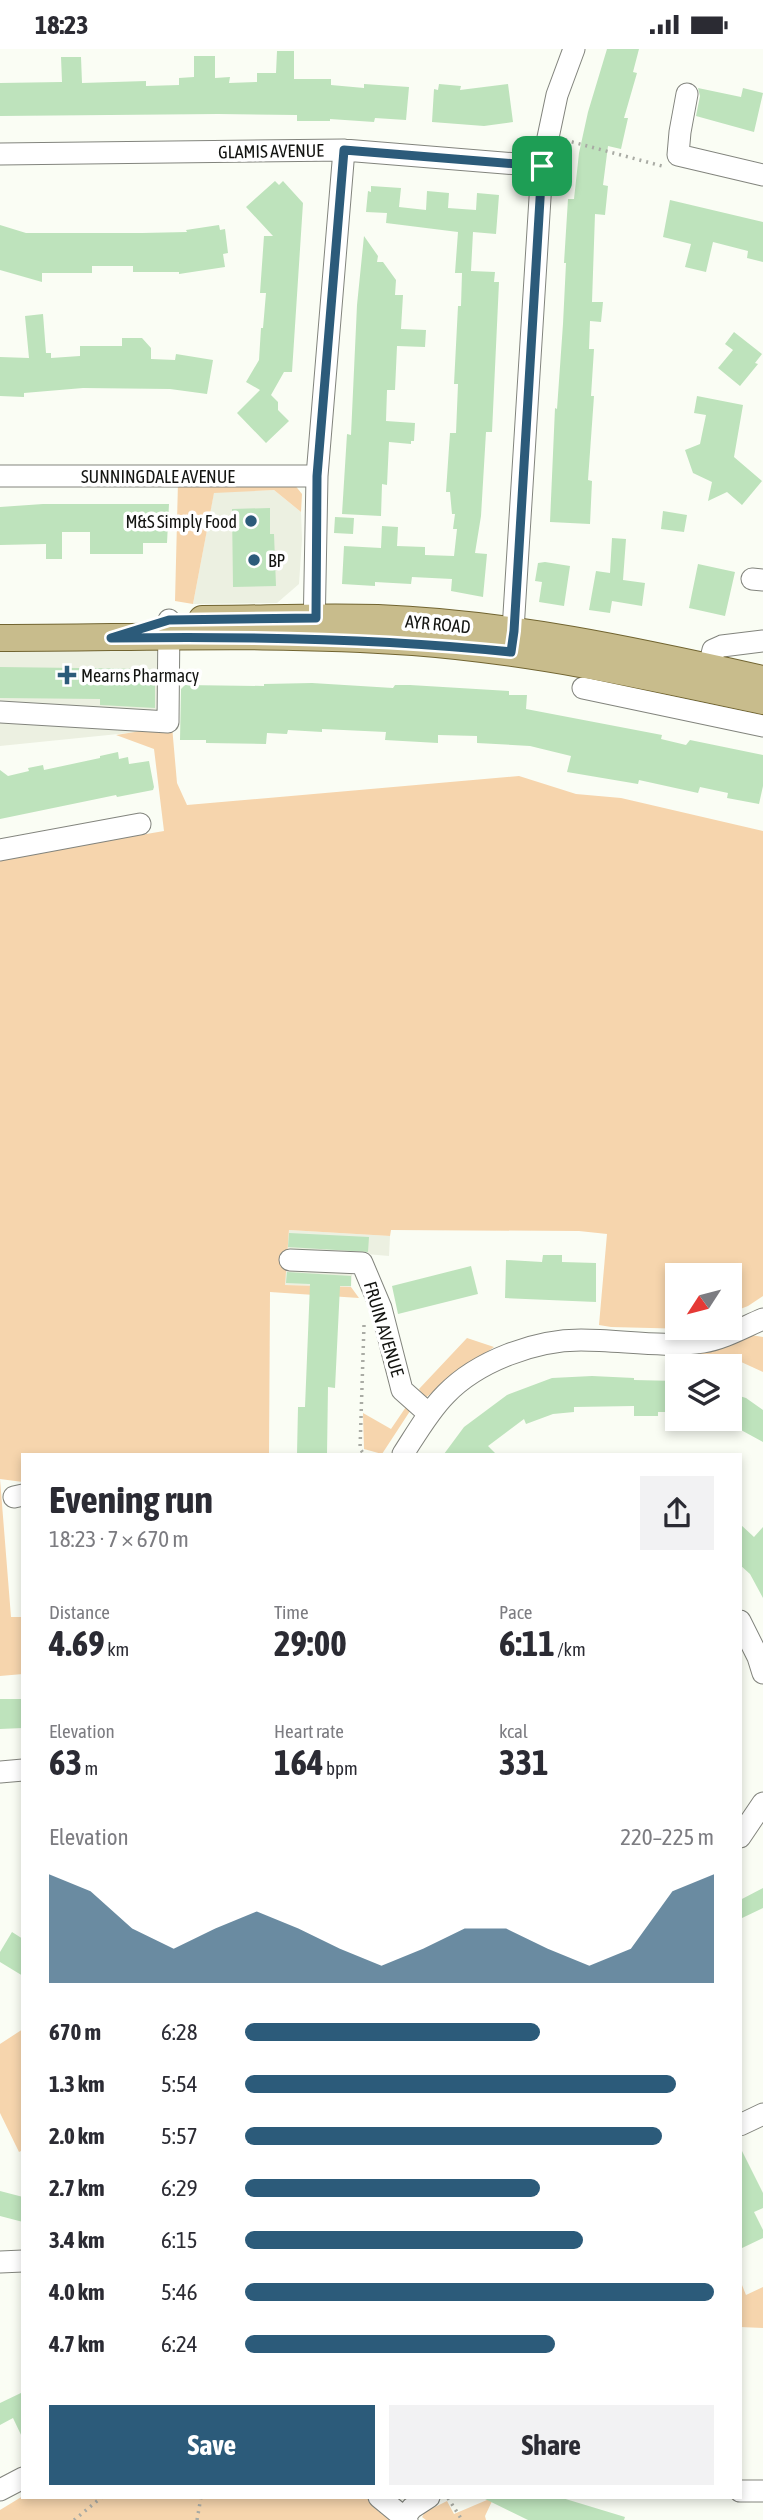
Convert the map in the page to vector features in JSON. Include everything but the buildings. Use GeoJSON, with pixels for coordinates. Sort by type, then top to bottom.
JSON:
{"type":"FeatureCollection","features":[{"type":"Feature","properties":{"kind":"main road","name":"AYR ROAD"},"geometry":{"type":"LineString","coordinates":[[0,638],[111,638],[169,628],[314,628],[412,642],[512,641],[586,664],[706,678],[763,680]]}},
{"type":"Feature","properties":{"kind":"main road","name":"AYR ROAD"},"geometry":{"type":"LineString","coordinates":[[706,678],[763,701]]}},
{"type":"Feature","properties":{"kind":"street"},"geometry":{"type":"LineString","coordinates":[[512,641],[542,166],[557,95],[574,49]]}},
{"type":"Feature","properties":{"kind":"street"},"geometry":{"type":"LineString","coordinates":[[687,94],[678,155],[763,175]]}},
{"type":"Feature","properties":{"kind":"street"},"geometry":{"type":"LineString","coordinates":[[314,628],[317,476],[344,150]]}},
{"type":"Feature","properties":{"kind":"street","name":"GLAMIS AVENUE"},"geometry":{"type":"LineString","coordinates":[[0,154],[344,150],[542,166]]}},
{"type":"Feature","properties":{"kind":"street","name":"SUNNINGDALE AVENUE"},"geometry":{"type":"LineString","coordinates":[[0,476],[317,476]]}},
{"type":"Feature","properties":{"kind":"street"},"geometry":{"type":"LineString","coordinates":[[0,712],[168,722],[169,628]]}},
{"type":"Feature","properties":{"kind":"street"},"geometry":{"type":"LineString","coordinates":[[706,678],[713,650],[722,646],[763,641]]}},
{"type":"Feature","properties":{"kind":"street"},"geometry":{"type":"LineString","coordinates":[[583,688],[763,726]]}},
{"type":"Feature","properties":{"kind":"street"},"geometry":{"type":"LineString","coordinates":[[0,850],[140,824]]}},
{"type":"Feature","properties":{"kind":"street","name":"FRUIN AVENUE"},"geometry":{"type":"LineString","coordinates":[[290,1260],[362,1263],[380,1308],[402,1389],[429,1414]]}},
{"type":"Feature","properties":{"kind":"street"},"geometry":{"type":"LineString","coordinates":[[403,1453],[447,1392],[497,1360],[531,1346],[579,1340],[680,1344],[707,1342],[763,1319]]}},
{"type":"Feature","properties":{"kind":"street"},"geometry":{"type":"LineString","coordinates":[[742,1625],[761,1661]]}},
{"type":"Feature","properties":{"kind":"street"},"geometry":{"type":"LineString","coordinates":[[0,1772],[21,1769]]}},
{"type":"Feature","properties":{"kind":"street"},"geometry":{"type":"LineString","coordinates":[[742,1834],[763,1803]]}},
{"type":"Feature","properties":{"kind":"street"},"geometry":{"type":"LineString","coordinates":[[0,2262],[21,2261]]}},
{"type":"Feature","properties":{"kind":"street"},"geometry":{"type":"LineString","coordinates":[[0,2490],[21,2479]]}},
{"type":"Feature","properties":{"kind":"street"},"geometry":{"type":"LineString","coordinates":[[742,2491],[763,2491]]}},
{"type":"Feature","properties":{"kind":"street"},"geometry":{"type":"LineString","coordinates":[[381,2499],[406,2519],[412,2508],[426,2499]]}},
{"type":"Feature","properties":{"kind":"path"},"geometry":{"type":"LineString","coordinates":[[549,136],[646,160],[669,169],[678,155]]}},
{"type":"Feature","properties":{"kind":"path"},"geometry":{"type":"LineString","coordinates":[[363,1453],[360,1449],[364,1313]]}},
{"type":"Feature","properties":{"kind":"path"},"geometry":{"type":"LineString","coordinates":[[74,2520],[100,2499]]}},
{"type":"Feature","properties":{"kind":"path"},"geometry":{"type":"LineString","coordinates":[[197,2520],[201,2499]]}},
{"type":"Feature","properties":{"kind":"path"},"geometry":{"type":"LineString","coordinates":[[449,2499],[462,2520]]}},
{"type":"Feature","properties":{"kind":"shaded area"},"geometry":{"type":"Polygon","coordinates":[[[290,479],[302,494],[301,512],[274,490],[214,493],[193,604],[175,601],[178,482],[290,479]]]}},
{"type":"Feature","properties":{"kind":"shaded area"},"geometry":{"type":"Polygon","coordinates":[[[274,490],[301,512],[299,584],[277,603],[193,604],[214,492],[274,490]]]}},
{"type":"Feature","properties":{"kind":"shaded area"},"geometry":{"type":"Polygon","coordinates":[[[0,650],[173,650],[172,726],[0,746],[0,650]]]}},
{"type":"Feature","properties":{"kind":"shaded area"},"geometry":{"type":"Polygon","coordinates":[[[172,726],[177,783],[187,805],[519,776],[576,794],[621,798],[763,831],[763,1296],[742,1308],[742,1263],[665,1263],[665,1328],[611,1327],[599,1325],[607,1234],[579,1231],[391,1230],[390,1236],[289,1230],[285,1285],[351,1287],[359,1298],[270,1292],[269,1453],[21,1453],[21,1482],[0,1479],[0,859],[164,831],[154,749],[116,735],[172,726]]]}},
{"type":"Feature","properties":{"kind":"shaded area"},"geometry":{"type":"Polygon","coordinates":[[[289,1230],[390,1236],[389,1256],[354,1253],[351,1287],[284,1285],[289,1230]]]}},
{"type":"Feature","properties":{"kind":"shaded area"},"geometry":{"type":"Polygon","coordinates":[[[751,1335],[763,1337],[763,1372],[742,1362],[742,1354],[690,1352],[729,1341],[742,1341],[742,1338],[751,1335]]]}},
{"type":"Feature","properties":{"kind":"shaded area"},"geometry":{"type":"Polygon","coordinates":[[[467,1338],[494,1347],[425,1398],[419,1389],[467,1338]]]}},
{"type":"Feature","properties":{"kind":"shaded area"},"geometry":{"type":"Polygon","coordinates":[[[408,1404],[412,1408],[383,1453],[364,1449],[363,1413],[391,1429],[408,1404]]]}},
{"type":"Feature","properties":{"kind":"shaded area"},"geometry":{"type":"Polygon","coordinates":[[[0,1479],[11,1617],[21,1617],[21,1674],[0,1676],[0,1479]]]}},
{"type":"Feature","properties":{"kind":"shaded area"},"geometry":{"type":"Polygon","coordinates":[[[21,2030],[19,2152],[0,2113],[0,2044],[21,2030]]]}},
{"type":"Feature","properties":{"kind":"shaded area"},"geometry":{"type":"Polygon","coordinates":[[[742,2285],[746,2295],[763,2287],[763,2328],[742,2327],[742,2285]]]}},
{"type":"Feature","properties":{"kind":"shaded area"},"geometry":{"type":"Polygon","coordinates":[[[21,2497],[371,2499],[378,2511],[393,2520],[0,2520],[0,2510],[21,2497]]]}},
{"type":"Feature","properties":{"kind":"shaded area"},"geometry":{"type":"Polygon","coordinates":[[[493,2499],[485,2516],[486,2520],[426,2520],[422,2517],[425,2512],[447,2501],[454,2514],[493,2499]]]}},
{"type":"Feature","properties":{"kind":"place","name":"M&S Simply Food"},"geometry":{"type":"Point","coordinates":[251,521]}},
{"type":"Feature","properties":{"kind":"place","name":"BP"},"geometry":{"type":"Point","coordinates":[254,560]}},
{"type":"Feature","properties":{"kind":"place","name":"Mearns Pharmacy"},"geometry":{"type":"Point","coordinates":[67,675]}},
{"type":"Feature","properties":{"kind":"route"},"geometry":{"type":"LineString","coordinates":[[344,150],[542,166],[511,652],[412,642],[313,638],[111,638],[169,620],[316,618],[317,476],[344,150]]}}]}
